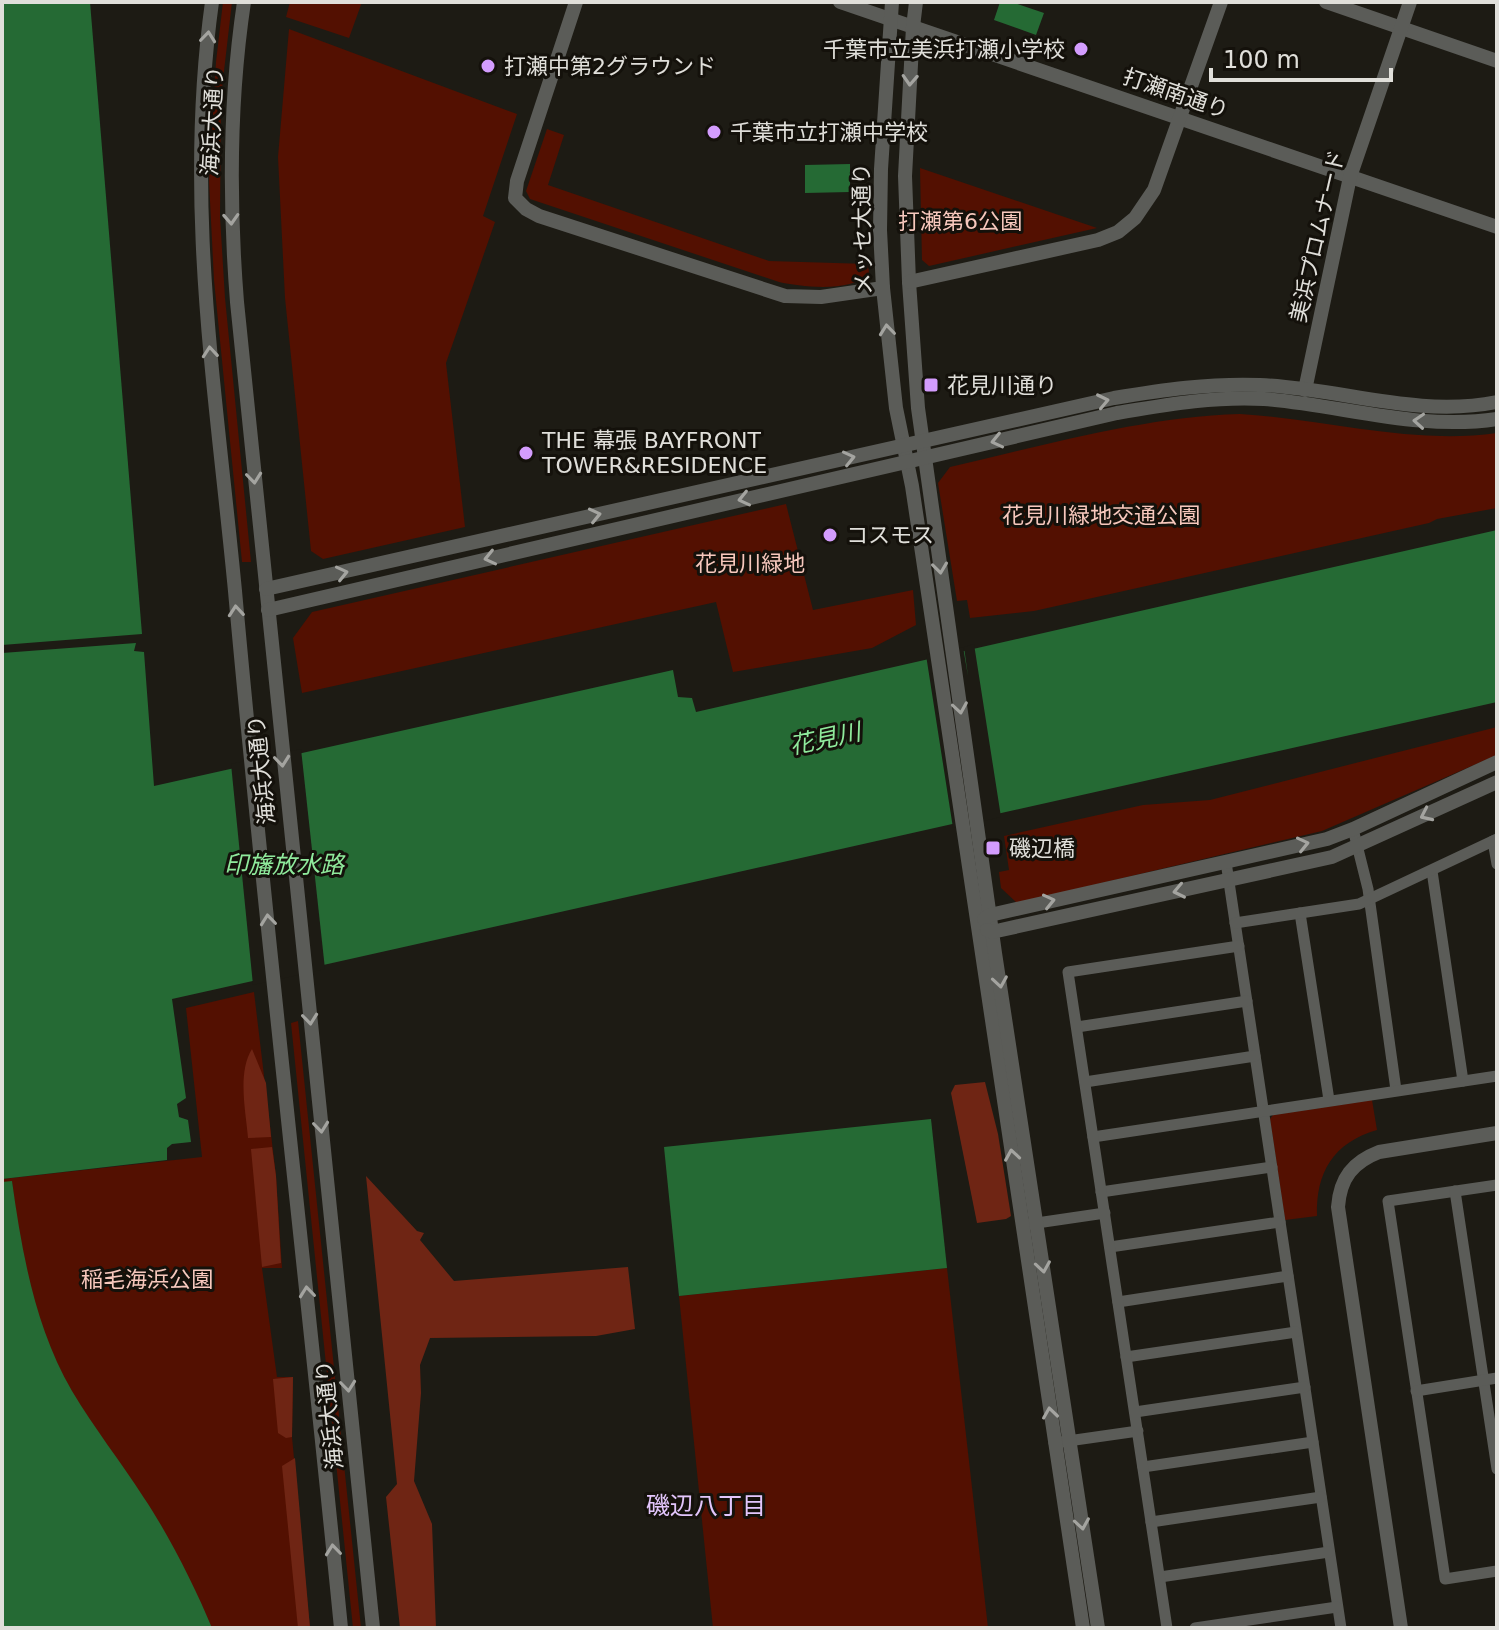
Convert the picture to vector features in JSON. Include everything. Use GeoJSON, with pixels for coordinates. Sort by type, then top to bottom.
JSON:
{"type":"FeatureCollection","features":[{"type":"Feature","properties":{"kind":"street","name":"海浜大通り"},"geometry":{"type":"LineString","coordinates":[[212,2],[201,115],[201,244],[243,689],[341,1628]]}},
{"type":"Feature","properties":{"kind":"street","name":"海浜大通り"},"geometry":{"type":"LineString","coordinates":[[244,2],[234,90],[231,211],[237,302],[373,1628]]}},
{"type":"Feature","properties":{"kind":"street"},"geometry":{"type":"LineString","coordinates":[[576,2],[517,181],[515,198],[526,209],[539,216],[785,296],[821,297],[883,288]]}},
{"type":"Feature","properties":{"kind":"street","name":"打瀬南通り"},"geometry":{"type":"LineString","coordinates":[[840,2],[1497,227]]}},
{"type":"Feature","properties":{"kind":"street","name":"メッセ大通り"},"geometry":{"type":"LineString","coordinates":[[892,2],[881,169],[883,288],[896,408],[907,461],[977,926],[1030,1224]]}},
{"type":"Feature","properties":{"kind":"street","name":"メッセ大通り"},"geometry":{"type":"LineString","coordinates":[[916,2],[905,176],[918,408],[1030,1224]]}},
{"type":"Feature","properties":{"kind":"street"},"geometry":{"type":"LineString","coordinates":[[909,282],[1098,240],[1118,232],[1135,218],[1146,205],[1221,2]]}},
{"type":"Feature","properties":{"kind":"street"},"geometry":{"type":"LineString","coordinates":[[1326,2],[1497,61]]}},
{"type":"Feature","properties":{"kind":"street","name":"美浜プロムナード"},"geometry":{"type":"LineString","coordinates":[[1305,390],[1350,177],[1410,2]]}},
{"type":"Feature","properties":{"kind":"street"},"geometry":{"type":"LineString","coordinates":[[266,589],[1114,398],[1188,386],[1261,385],[1412,406],[1451,407],[1497,402]]}},
{"type":"Feature","properties":{"kind":"street"},"geometry":{"type":"LineString","coordinates":[[268,610],[1117,413],[1191,401],[1263,399],[1449,423],[1497,419]]}},
{"type":"Feature","properties":{"kind":"street"},"geometry":{"type":"LineString","coordinates":[[1497,762],[1327,839],[990,915],[977,926],[992,932],[1321,860],[1359,847],[1497,782]]}},
{"type":"Feature","properties":{"kind":"street"},"geometry":{"type":"LineString","coordinates":[[1353,829],[1369,900],[1396,1090]]}},
{"type":"Feature","properties":{"kind":"street"},"geometry":{"type":"LineString","coordinates":[[1235,923],[1359,904],[1495,840],[1497,864]]}},
{"type":"Feature","properties":{"kind":"street"},"geometry":{"type":"LineString","coordinates":[[1226,862],[1341,1628]]}},
{"type":"Feature","properties":{"kind":"street"},"geometry":{"type":"LineString","coordinates":[[1432,871],[1463,1081]]}},
{"type":"Feature","properties":{"kind":"street"},"geometry":{"type":"LineString","coordinates":[[1300,913],[1329,1100]]}},
{"type":"Feature","properties":{"kind":"street"},"geometry":{"type":"LineString","coordinates":[[1167,1628],[1068,972],[1239,946]]}},
{"type":"Feature","properties":{"kind":"street"},"geometry":{"type":"LineString","coordinates":[[1077,1027],[1247,1001]]}},
{"type":"Feature","properties":{"kind":"street"},"geometry":{"type":"LineString","coordinates":[[1085,1082],[1255,1056]]}},
{"type":"Feature","properties":{"kind":"street"},"geometry":{"type":"LineString","coordinates":[[1093,1137],[1497,1076]]}},
{"type":"Feature","properties":{"kind":"street"},"geometry":{"type":"LineString","coordinates":[[1401,1628],[1339,1195],[1351,1170],[1361,1159],[1379,1152],[1497,1133]]}},
{"type":"Feature","properties":{"kind":"street"},"geometry":{"type":"LineString","coordinates":[[1101,1192],[1272,1167]]}},
{"type":"Feature","properties":{"kind":"street"},"geometry":{"type":"LineString","coordinates":[[1497,1185],[1388,1201],[1445,1579],[1497,1571]]}},
{"type":"Feature","properties":{"kind":"street"},"geometry":{"type":"LineString","coordinates":[[1455,1191],[1497,1469]]}},
{"type":"Feature","properties":{"kind":"street"},"geometry":{"type":"LineString","coordinates":[[1083,1628],[1062,1442],[1030,1224],[1105,1213]]}},
{"type":"Feature","properties":{"kind":"street"},"geometry":{"type":"LineString","coordinates":[[1110,1247],[1280,1222]]}},
{"type":"Feature","properties":{"kind":"street"},"geometry":{"type":"LineString","coordinates":[[1118,1302],[1288,1276]]}},
{"type":"Feature","properties":{"kind":"street"},"geometry":{"type":"LineString","coordinates":[[1126,1357],[1296,1332]]}},
{"type":"Feature","properties":{"kind":"street"},"geometry":{"type":"LineString","coordinates":[[1416,1391],[1497,1378]]}},
{"type":"Feature","properties":{"kind":"street"},"geometry":{"type":"LineString","coordinates":[[1135,1412],[1305,1387]]}},
{"type":"Feature","properties":{"kind":"street"},"geometry":{"type":"LineString","coordinates":[[1062,1442],[1138,1431]]}},
{"type":"Feature","properties":{"kind":"street"},"geometry":{"type":"LineString","coordinates":[[1062,1442],[1098,1628]]}},
{"type":"Feature","properties":{"kind":"street"},"geometry":{"type":"LineString","coordinates":[[1143,1467],[1313,1442]]}},
{"type":"Feature","properties":{"kind":"street"},"geometry":{"type":"LineString","coordinates":[[1151,1522],[1321,1497]]}},
{"type":"Feature","properties":{"kind":"street"},"geometry":{"type":"LineString","coordinates":[[1160,1577],[1329,1552]]}},
{"type":"Feature","properties":{"kind":"street"},"geometry":{"type":"LineString","coordinates":[[1195,1628],[1337,1607]]}},
{"type":"Feature","properties":{"kind":"green space"},"geometry":{"type":"Polygon","coordinates":[[[223,2],[232,2],[221,97],[220,217],[251,562],[242,562],[214,280],[209,181],[223,2]]]}},
{"type":"Feature","properties":{"kind":"green space"},"geometry":{"type":"Polygon","coordinates":[[[290,2],[362,2],[349,38],[286,17],[290,2]]]}},
{"type":"Feature","properties":{"kind":"green space"},"geometry":{"type":"Polygon","coordinates":[[[289,29],[517,114],[483,216],[495,222],[446,363],[465,527],[323,559],[311,551],[285,298],[278,157],[289,29]]]}},
{"type":"Feature","properties":{"kind":"green space"},"geometry":{"type":"Polygon","coordinates":[[[547,129],[564,135],[548,185],[769,261],[868,264],[869,273],[851,284],[839,286],[813,287],[779,282],[530,199],[526,191],[547,129]]]}},
{"type":"Feature","properties":{"kind":"green space","name":"打瀬第6公園"},"geometry":{"type":"Polygon","coordinates":[[[920,168],[1097,228],[929,266],[922,260],[920,168]]]}},
{"type":"Feature","properties":{"kind":"green space","name":"花見川緑地交通公園"},"geometry":{"type":"Polygon","coordinates":[[[1240,414],[1400,434],[1465,436],[1497,433],[1497,508],[1034,611],[970,618],[967,600],[957,601],[938,483],[950,467],[1130,426],[1240,414]]]}},
{"type":"Feature","properties":{"kind":"green space","name":"花見川緑地"},"geometry":{"type":"Polygon","coordinates":[[[786,504],[813,610],[913,590],[916,625],[872,648],[733,672],[716,602],[302,693],[293,638],[312,612],[786,504]]]}},
{"type":"Feature","properties":{"kind":"green space"},"geometry":{"type":"Polygon","coordinates":[[[1497,727],[1497,755],[1322,831],[1017,903],[1001,888],[999,872],[1009,870],[1004,836],[1143,805],[1210,800],[1497,727]]]}},
{"type":"Feature","properties":{"kind":"green space","name":"稲毛海浜公園"},"geometry":{"type":"Polygon","coordinates":[[[254,992],[276,1176],[282,1268],[262,1268],[277,1377],[293,1377],[292,1437],[310,1628],[126,1628],[45,1440],[12,1182],[2,1182],[2,1179],[202,1157],[186,1008],[254,992]]]}},
{"type":"Feature","properties":{"kind":"green space"},"geometry":{"type":"Polygon","coordinates":[[[298,1021],[361,1628],[353,1628],[291,1023],[298,1021]]]}},
{"type":"Feature","properties":{"kind":"green space"},"geometry":{"type":"Polygon","coordinates":[[[1372,1100],[1377,1130],[1349,1143],[1330,1161],[1320,1186],[1317,1216],[1285,1220],[1270,1119],[1273,1115],[1372,1100]]]}},
{"type":"Feature","properties":{"kind":"green space"},"geometry":{"type":"Polygon","coordinates":[[[947,1268],[988,1628],[713,1628],[679,1296],[947,1268]]]}},
{"type":"Feature","properties":{"kind":"shaded area"},"geometry":{"type":"Polygon","coordinates":[[[252,1049],[266,1083],[271,1137],[248,1138],[244,1081],[247,1059],[252,1049]]]}},
{"type":"Feature","properties":{"kind":"shaded area"},"geometry":{"type":"Polygon","coordinates":[[[985,1082],[998,1134],[1011,1216],[977,1223],[951,1093],[955,1085],[985,1082]]]}},
{"type":"Feature","properties":{"kind":"shaded area"},"geometry":{"type":"Polygon","coordinates":[[[272,1147],[281,1263],[262,1267],[251,1149],[272,1147]]]}},
{"type":"Feature","properties":{"kind":"shaded area"},"geometry":{"type":"Polygon","coordinates":[[[366,1176],[417,1231],[424,1233],[420,1240],[454,1281],[628,1267],[635,1329],[596,1336],[430,1338],[420,1365],[421,1393],[414,1481],[432,1524],[436,1628],[400,1628],[386,1497],[397,1484],[366,1176]]]}},
{"type":"Feature","properties":{"kind":"shaded area"},"geometry":{"type":"Polygon","coordinates":[[[293,1377],[292,1437],[286,1438],[278,1433],[273,1379],[293,1377]]]}},
{"type":"Feature","properties":{"kind":"shaded area"},"geometry":{"type":"Polygon","coordinates":[[[295,1458],[310,1628],[298,1628],[282,1466],[295,1458]]]}},
{"type":"Feature","properties":{"kind":"water"},"geometry":{"type":"Polygon","coordinates":[[[2,2],[90,2],[142,634],[2,645],[2,2]]]}},
{"type":"Feature","properties":{"kind":"water"},"geometry":{"type":"Polygon","coordinates":[[[1000,2],[1012,2],[1044,13],[1036,35],[994,20],[1000,2]]]}},
{"type":"Feature","properties":{"kind":"water"},"geometry":{"type":"Polygon","coordinates":[[[850,164],[850,192],[805,193],[805,165],[850,164]]]}},
{"type":"Feature","properties":{"kind":"water","name":"印旛放水路"},"geometry":{"type":"Polygon","coordinates":[[[1497,530],[1497,702],[172,999],[186,1098],[177,1104],[179,1117],[188,1120],[191,1142],[172,1144],[167,1148],[167,1160],[2,1179],[2,653],[136,643],[134,651],[144,652],[154,786],[673,670],[678,697],[692,698],[696,712],[1497,530]]]}},
{"type":"Feature","properties":{"kind":"water"},"geometry":{"type":"Polygon","coordinates":[[[931,1119],[947,1268],[679,1296],[664,1147],[931,1119]]]}},
{"type":"Feature","properties":{"kind":"water"},"geometry":{"type":"Polygon","coordinates":[[[12,1181],[32,1289],[59,1367],[80,1405],[163,1528],[212,1628],[2,1628],[2,1182],[12,1181]]]}},
{"type":"Feature","properties":{"kind":"pier","name":"磯辺橋"},"geometry":{"type":"Polygon","coordinates":[[[974,644],[1001,817],[953,828],[926,655],[963,647],[968,676],[964,647],[974,644]]]}},
{"type":"Feature","properties":{"kind":"pier"},"geometry":{"type":"Polygon","coordinates":[[[301,749],[325,969],[253,985],[231,764],[301,749]]]}},
{"type":"Feature","properties":{"kind":"place","name":"千葉市立美浜打瀬小学校"},"geometry":{"type":"Point","coordinates":[1081,49]}},
{"type":"Feature","properties":{"kind":"place","name":"打瀬中第2グラウンド"},"geometry":{"type":"Point","coordinates":[488,66]}},
{"type":"Feature","properties":{"kind":"place","name":"千葉市立打瀬中学校"},"geometry":{"type":"Point","coordinates":[714,132]}},
{"type":"Feature","properties":{"kind":"place","name":"花見川通り"},"geometry":{"type":"Point","coordinates":[931,385]}},
{"type":"Feature","properties":{"kind":"place","name":"THE 幕張 BAYFRONT TOWER&RESIDENCE"},"geometry":{"type":"Point","coordinates":[526,453]}},
{"type":"Feature","properties":{"kind":"place","name":"コスモス"},"geometry":{"type":"Point","coordinates":[830,535]}},
{"type":"Feature","properties":{"kind":"place","name":"磯辺橋"},"geometry":{"type":"Point","coordinates":[993,848]}},
{"type":"Feature","properties":{"kind":"district","name":"磯辺八丁目"},"geometry":{"type":"Point","coordinates":[706,1506]}},
{"type":"Feature","properties":{"kind":"water label","name":"花見川"},"geometry":{"type":"Point","coordinates":[825,739]}}]}
